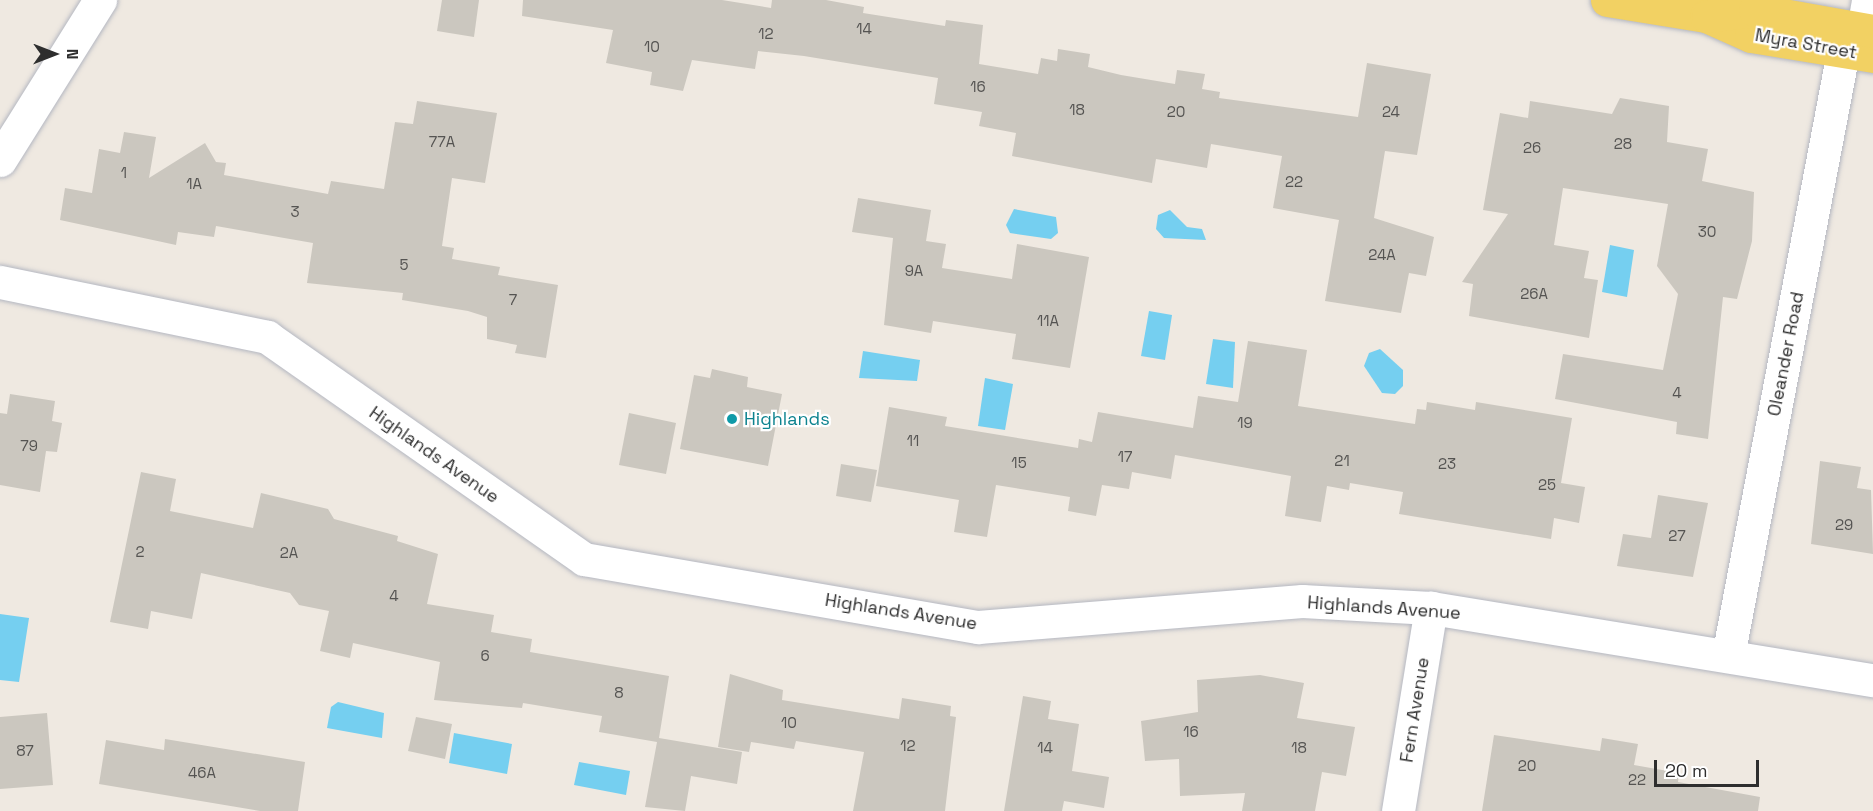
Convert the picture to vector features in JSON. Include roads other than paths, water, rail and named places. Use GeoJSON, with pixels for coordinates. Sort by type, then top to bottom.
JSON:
{"type":"FeatureCollection","features":[{"type":"Feature","properties":{"kind":"main road","name":"Myra Street"},"geometry":{"type":"LineString","coordinates":[[1607,0],[1706,16],[1755,10],[1864,34]]}},
{"type":"Feature","properties":{"kind":"street"},"geometry":{"type":"LineString","coordinates":[[0,160],[100,0]]}},
{"type":"Feature","properties":{"kind":"street","name":"Oleander Road"},"geometry":{"type":"LineString","coordinates":[[1728,656],[1864,34]]}},
{"type":"Feature","properties":{"kind":"street","name":"Highlands Avenue"},"geometry":{"type":"LineString","coordinates":[[0,282],[267,337],[584,559],[978,627],[1302,601],[1431,608],[1873,680]]}},
{"type":"Feature","properties":{"kind":"street","name":"Fern Avenue"},"geometry":{"type":"LineString","coordinates":[[1398,811],[1431,608]]}},
{"type":"Feature","properties":{"kind":"water"},"geometry":{"type":"Polygon","coordinates":[[[1014,209],[1056,217],[1058,233],[1051,239],[1010,233],[1006,225],[1014,209]]]}},
{"type":"Feature","properties":{"kind":"water"},"geometry":{"type":"Polygon","coordinates":[[[1170,210],[1187,227],[1202,229],[1206,240],[1164,238],[1156,229],[1158,215],[1170,210]]]}},
{"type":"Feature","properties":{"kind":"water"},"geometry":{"type":"Polygon","coordinates":[[[1610,245],[1634,250],[1627,297],[1602,292],[1610,245]]]}},
{"type":"Feature","properties":{"kind":"water"},"geometry":{"type":"Polygon","coordinates":[[[1149,311],[1172,315],[1165,360],[1141,356],[1149,311]]]}},
{"type":"Feature","properties":{"kind":"water"},"geometry":{"type":"Polygon","coordinates":[[[1213,339],[1235,342],[1233,388],[1206,384],[1213,339]]]}},
{"type":"Feature","properties":{"kind":"water"},"geometry":{"type":"Polygon","coordinates":[[[1380,349],[1403,370],[1403,386],[1395,394],[1382,393],[1364,366],[1369,353],[1380,349]]]}},
{"type":"Feature","properties":{"kind":"water"},"geometry":{"type":"Polygon","coordinates":[[[863,351],[920,360],[917,381],[859,378],[863,351]]]}},
{"type":"Feature","properties":{"kind":"water"},"geometry":{"type":"Polygon","coordinates":[[[985,378],[1013,384],[1005,430],[978,426],[985,378]]]}},
{"type":"Feature","properties":{"kind":"water"},"geometry":{"type":"Polygon","coordinates":[[[0,614],[29,618],[19,682],[0,680],[0,614]]]}},
{"type":"Feature","properties":{"kind":"water"},"geometry":{"type":"Polygon","coordinates":[[[338,702],[384,713],[382,738],[327,728],[331,707],[338,702]]]}},
{"type":"Feature","properties":{"kind":"water"},"geometry":{"type":"Polygon","coordinates":[[[454,733],[512,744],[507,774],[449,763],[454,733]]]}},
{"type":"Feature","properties":{"kind":"water"},"geometry":{"type":"Polygon","coordinates":[[[579,762],[630,771],[626,795],[574,785],[579,762]]]}},
{"type":"Feature","properties":{"kind":"place","name":"Highlands"},"geometry":{"type":"Point","coordinates":[732,419]}}]}
